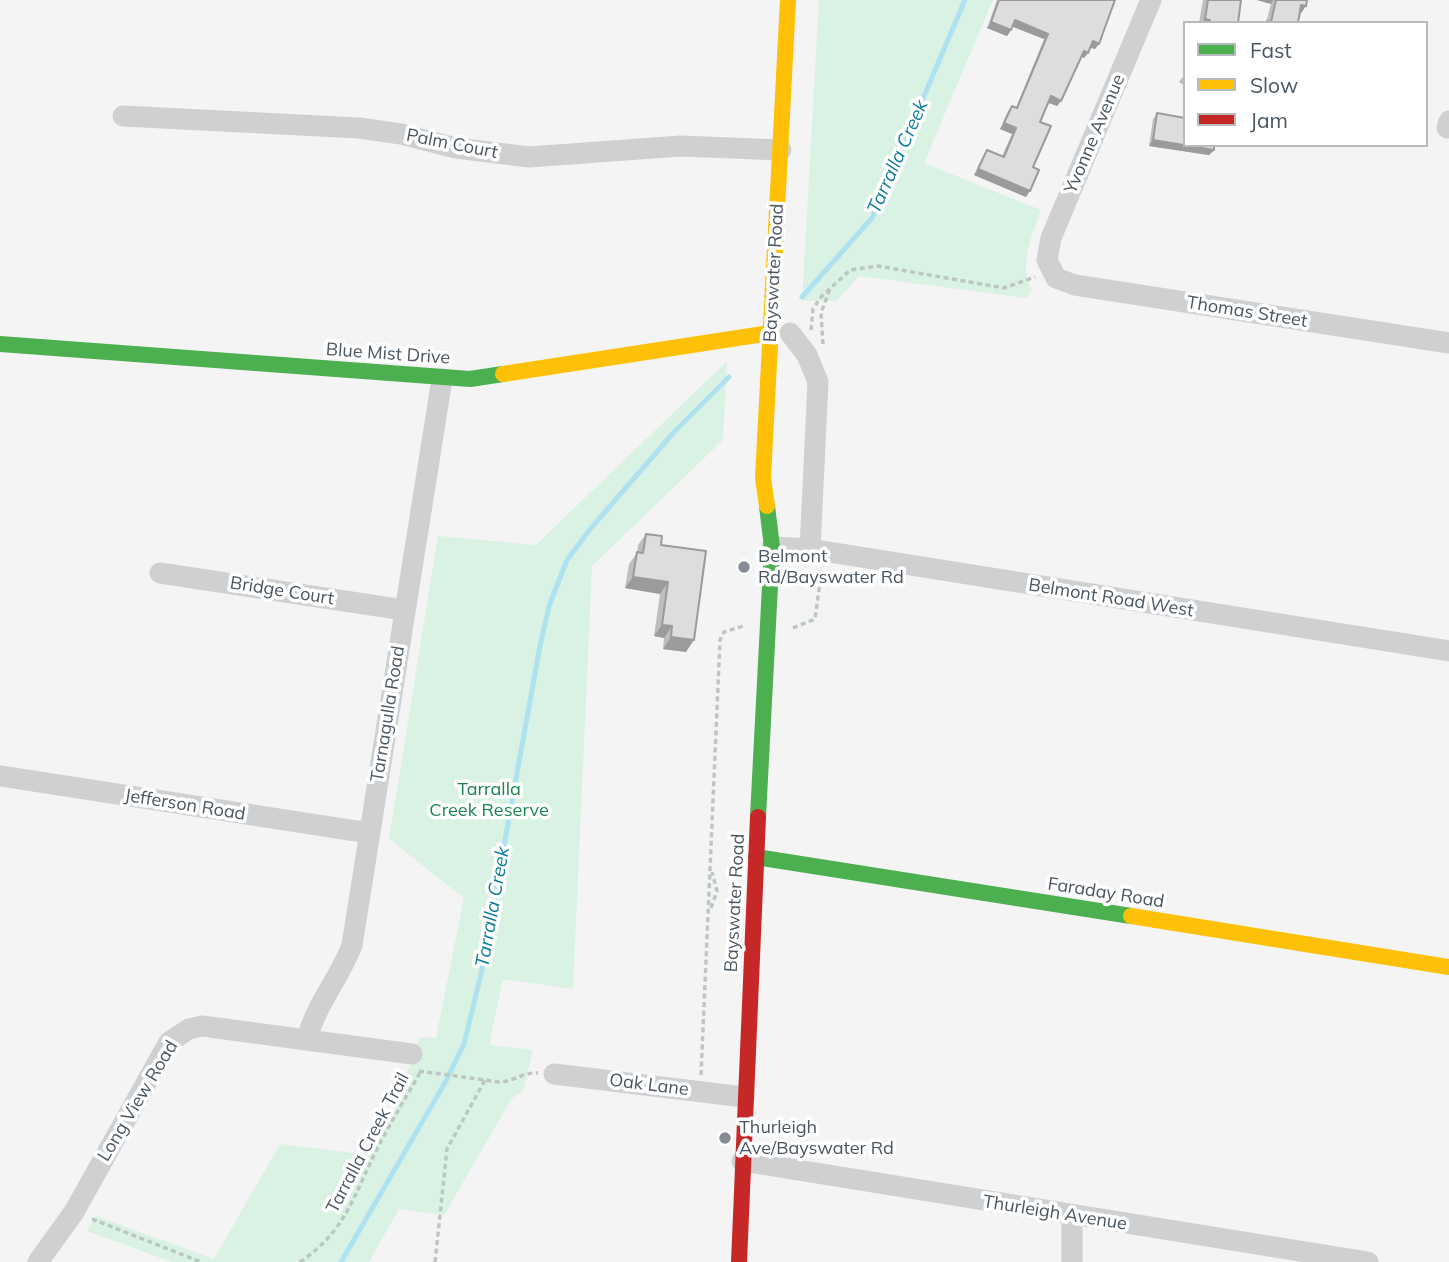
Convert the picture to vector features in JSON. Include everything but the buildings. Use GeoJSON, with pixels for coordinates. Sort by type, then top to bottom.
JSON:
{"type":"FeatureCollection","features":[{"type":"Feature","properties":{"kind":"street","name":"Bayswater Road"},"geometry":{"type":"LineString","coordinates":[[788,0],[780,150],[791,331],[789,357]]}},
{"type":"Feature","properties":{"kind":"street","name":"Yvonne Avenue"},"geometry":{"type":"LineString","coordinates":[[1050,270],[1048,249],[1051,238],[1151,0]]}},
{"type":"Feature","properties":{"kind":"street","name":"Palm Court"},"geometry":{"type":"LineString","coordinates":[[123,116],[359,128],[469,150],[529,157],[681,146],[780,150]]}},
{"type":"Feature","properties":{"kind":"street","name":"Thomas Street"},"geometry":{"type":"LineString","coordinates":[[1050,270],[1056,278],[1075,285],[1449,343]]}},
{"type":"Feature","properties":{"kind":"street","name":"Bayswater Road"},"geometry":{"type":"LineString","coordinates":[[772,547],[763,478],[791,331]]}},
{"type":"Feature","properties":{"kind":"street","name":"Blue Mist Drive"},"geometry":{"type":"LineString","coordinates":[[0,344],[470,379],[791,331]]}},
{"type":"Feature","properties":{"kind":"street"},"geometry":{"type":"LineString","coordinates":[[791,331],[807,355],[818,382],[810,549]]}},
{"type":"Feature","properties":{"kind":"street","name":"Tarnagulla Road"},"geometry":{"type":"LineString","coordinates":[[307,1040],[315,1015],[343,971],[352,945],[442,379]]}},
{"type":"Feature","properties":{"kind":"street","name":"Bayswater Road"},"geometry":{"type":"LineString","coordinates":[[739,1262],[744,1097],[772,547],[782,498]]}},
{"type":"Feature","properties":{"kind":"street","name":"Belmont Road West"},"geometry":{"type":"LineString","coordinates":[[772,547],[810,549],[1449,652]]}},
{"type":"Feature","properties":{"kind":"street","name":"Bridge Court"},"geometry":{"type":"LineString","coordinates":[[160,573],[404,610]]}},
{"type":"Feature","properties":{"kind":"street","name":"Jefferson Road"},"geometry":{"type":"LineString","coordinates":[[0,776],[369,833]]}},
{"type":"Feature","properties":{"kind":"street","name":"Faraday Road"},"geometry":{"type":"LineString","coordinates":[[756,857],[1449,967]]}},
{"type":"Feature","properties":{"kind":"street","name":"Long View Road"},"geometry":{"type":"LineString","coordinates":[[38,1262],[74,1212],[169,1042],[178,1034],[202,1026],[412,1054]]}},
{"type":"Feature","properties":{"kind":"street","name":"Oak Lane"},"geometry":{"type":"LineString","coordinates":[[554,1074],[744,1097]]}},
{"type":"Feature","properties":{"kind":"street","name":"Thurleigh Avenue"},"geometry":{"type":"LineString","coordinates":[[742,1161],[1368,1262]]}},
{"type":"Feature","properties":{"kind":"street"},"geometry":{"type":"LineString","coordinates":[[1072,1216],[1072,1262]]}},
{"type":"Feature","properties":{"kind":"path"},"geometry":{"type":"LineString","coordinates":[[791,331],[850,270],[868,266],[1004,288],[1020,285],[1050,270]]}},
{"type":"Feature","properties":{"kind":"path"},"geometry":{"type":"LineString","coordinates":[[824,353],[821,313],[830,289]]}},
{"type":"Feature","properties":{"kind":"path"},"geometry":{"type":"LineString","coordinates":[[701,1091],[711,870],[717,891],[710,910]]}},
{"type":"Feature","properties":{"kind":"path","name":"Tarralla Creek Trail"},"geometry":{"type":"LineString","coordinates":[[300,1262],[328,1241],[339,1227],[360,1191],[379,1145],[422,1071],[509,1082],[529,1072],[554,1074]]}},
{"type":"Feature","properties":{"kind":"path"},"geometry":{"type":"LineString","coordinates":[[435,1262],[447,1149],[485,1080]]}},
{"type":"Feature","properties":{"kind":"path"},"geometry":{"type":"LineString","coordinates":[[74,1212],[201,1262]]}},
{"type":"Feature","properties":{"kind":"green space"},"geometry":{"type":"Polygon","coordinates":[[[819,0],[993,0],[924,163],[1041,210],[1026,260],[1032,290],[1026,298],[859,276],[837,301],[802,301],[819,0]]]}},
{"type":"Feature","properties":{"kind":"green space","name":"Tarralla Creek Reserve"},"geometry":{"type":"Polygon","coordinates":[[[727,361],[723,440],[592,566],[573,989],[503,979],[489,1045],[533,1050],[523,1092],[512,1098],[444,1215],[399,1209],[369,1262],[172,1262],[87,1231],[96,1216],[214,1259],[280,1144],[369,1155],[410,1084],[406,1076],[420,1037],[436,1038],[464,898],[389,839],[438,536],[536,545],[727,361]]]}},
{"type":"Feature","properties":{"kind":"waterway","name":"Tarralla Creek"},"geometry":{"type":"LineString","coordinates":[[802,297],[872,218],[965,0]]}},
{"type":"Feature","properties":{"kind":"waterway","name":"Tarralla Creek"},"geometry":{"type":"LineString","coordinates":[[341,1262],[446,1081],[464,1044],[481,974],[539,651],[549,606],[567,560],[591,528],[675,431],[729,377]]}},
{"type":"Feature","properties":{"kind":"traffic: fast"},"geometry":{"type":"LineString","coordinates":[[0,344],[470,379],[503,374]]}},
{"type":"Feature","properties":{"kind":"traffic: fast"},"geometry":{"type":"LineString","coordinates":[[758,817],[772,547],[767,506]]}},
{"type":"Feature","properties":{"kind":"traffic: fast"},"geometry":{"type":"LineString","coordinates":[[756,857],[1131,916]]}},
{"type":"Feature","properties":{"kind":"traffic: slow"},"geometry":{"type":"LineString","coordinates":[[767,506],[763,478],[788,0]]}},
{"type":"Feature","properties":{"kind":"traffic: slow"},"geometry":{"type":"LineString","coordinates":[[503,374],[770,333]]}},
{"type":"Feature","properties":{"kind":"traffic: slow"},"geometry":{"type":"LineString","coordinates":[[1131,916],[1449,967]]}},
{"type":"Feature","properties":{"kind":"traffic: jam"},"geometry":{"type":"LineString","coordinates":[[739,1262],[758,817]]}},
{"type":"Feature","properties":{"kind":"place","name":"Belmont Rd/Bayswater Rd"},"geometry":{"type":"Point","coordinates":[744,567]}},
{"type":"Feature","properties":{"kind":"place","name":"Thurleigh Ave/Bayswater Rd"},"geometry":{"type":"Point","coordinates":[725,1138]}}]}
